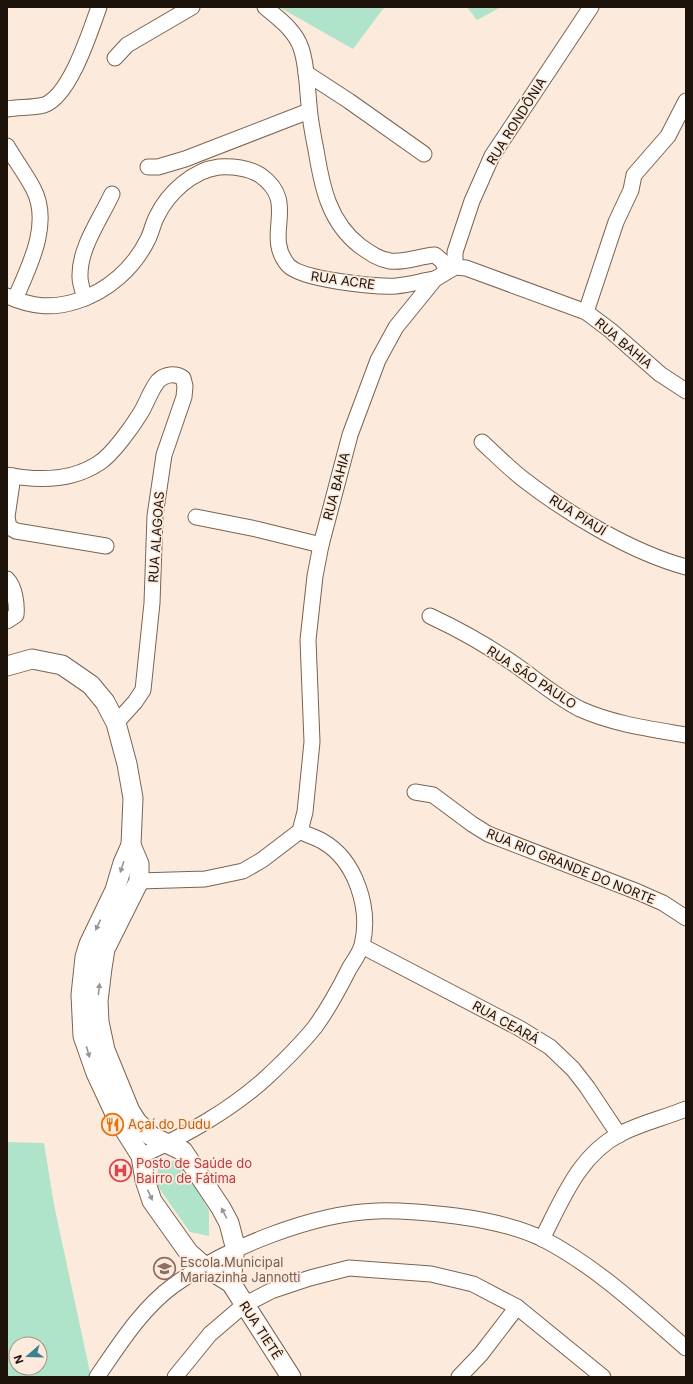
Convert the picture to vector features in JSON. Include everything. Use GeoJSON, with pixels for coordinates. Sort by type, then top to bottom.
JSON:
{"type":"FeatureCollection","features":[{"type":"Feature","properties":{"kind":"main road"},"geometry":{"type":"LineString","coordinates":[[7,666],[32,659],[62,665],[91,685],[104,702],[116,724],[127,764],[133,798],[131,845],[123,863],[128,890]]}},
{"type":"Feature","properties":{"kind":"main road"},"geometry":{"type":"LineString","coordinates":[[131,845],[139,864],[128,890],[97,946],[98,1001],[90,1023],[105,1050],[123,1114],[141,1156]]}},
{"type":"Feature","properties":{"kind":"main road"},"geometry":{"type":"LineString","coordinates":[[123,1114],[151,1136],[183,1152],[222,1208],[233,1234],[231,1283]]}},
{"type":"Feature","properties":{"kind":"main road","name":"RUA TIETÊ"},"geometry":{"type":"LineString","coordinates":[[141,1156],[144,1180],[152,1201],[189,1253],[205,1267],[231,1283],[291,1377]]}},
{"type":"Feature","properties":{"kind":"street"},"geometry":{"type":"LineString","coordinates":[[7,109],[27,108],[45,104],[59,96],[75,68],[99,7]]}},
{"type":"Feature","properties":{"kind":"street"},"geometry":{"type":"LineString","coordinates":[[115,58],[127,45],[192,7]]}},
{"type":"Feature","properties":{"kind":"street"},"geometry":{"type":"LineString","coordinates":[[265,7],[285,23],[301,47],[306,74],[309,111],[323,190],[332,213],[341,229],[353,240],[379,258],[392,261],[435,255],[442,261],[446,272]]}},
{"type":"Feature","properties":{"kind":"street","name":"RUA RONDÔNIA"},"geometry":{"type":"LineString","coordinates":[[446,272],[455,252],[472,201],[492,156],[590,7]]}},
{"type":"Feature","properties":{"kind":"street"},"geometry":{"type":"LineString","coordinates":[[306,74],[349,100],[424,154]]}},
{"type":"Feature","properties":{"kind":"street"},"geometry":{"type":"LineString","coordinates":[[586,312],[616,222],[631,190],[634,175],[668,136],[686,101]]}},
{"type":"Feature","properties":{"kind":"street"},"geometry":{"type":"LineString","coordinates":[[148,167],[158,167],[185,159],[309,111]]}},
{"type":"Feature","properties":{"kind":"street"},"geometry":{"type":"LineString","coordinates":[[7,146],[34,189],[40,207],[39,230],[33,258],[11,298]]}},
{"type":"Feature","properties":{"kind":"street","name":"RUA ACRE"},"geometry":{"type":"LineString","coordinates":[[11,298],[47,307],[85,298],[108,287],[128,269],[148,239],[156,216],[168,197],[181,185],[196,176],[218,167],[236,167],[254,171],[267,180],[276,191],[280,213],[277,238],[281,254],[288,266],[301,273],[329,280],[397,286],[446,272]]}},
{"type":"Feature","properties":{"kind":"street"},"geometry":{"type":"LineString","coordinates":[[85,298],[80,278],[82,263],[89,240],[112,194]]}},
{"type":"Feature","properties":{"kind":"street","name":"RUA BAHIA"},"geometry":{"type":"LineString","coordinates":[[300,831],[305,812],[312,742],[308,640],[315,576],[321,546],[350,436],[378,360],[396,327],[446,272],[484,274],[586,312],[610,330],[660,374],[686,391]]}},
{"type":"Feature","properties":{"kind":"street","name":"RUA ALAGOAS"},"geometry":{"type":"LineString","coordinates":[[10,475],[36,480],[72,476],[100,463],[114,448],[140,414],[159,380],[173,374],[183,378],[185,386],[184,397],[164,455],[154,516],[152,603],[143,690],[116,724]]}},
{"type":"Feature","properties":{"kind":"street","name":"RUA PIAUÍ"},"geometry":{"type":"LineString","coordinates":[[482,442],[523,479],[579,517],[666,562],[686,567]]}},
{"type":"Feature","properties":{"kind":"street"},"geometry":{"type":"LineString","coordinates":[[10,475],[7,517],[8,527],[16,531],[106,546]]}},
{"type":"Feature","properties":{"kind":"street"},"geometry":{"type":"LineString","coordinates":[[196,517],[256,529],[321,546]]}},
{"type":"Feature","properties":{"kind":"street"},"geometry":{"type":"LineString","coordinates":[[7,579],[12,584],[17,609],[16,615],[7,621]]}},
{"type":"Feature","properties":{"kind":"street","name":"RUA SÃO PAULO"},"geometry":{"type":"LineString","coordinates":[[430,616],[468,636],[516,666],[556,696],[580,708],[613,720],[686,735]]}},
{"type":"Feature","properties":{"kind":"street","name":"RUA RIO GRANDE DO NORTE"},"geometry":{"type":"LineString","coordinates":[[415,792],[433,795],[488,834],[638,892],[663,903],[686,918]]}},
{"type":"Feature","properties":{"kind":"street"},"geometry":{"type":"LineString","coordinates":[[128,890],[205,879],[243,871],[273,852],[300,831],[323,841],[336,852],[350,869],[360,890],[364,916],[362,946],[315,1027],[266,1077],[226,1110],[168,1144],[141,1156]]}},
{"type":"Feature","properties":{"kind":"street","name":"RUA CEARÁ"},"geometry":{"type":"LineString","coordinates":[[362,946],[520,1028],[550,1047],[573,1069],[619,1135]]}},
{"type":"Feature","properties":{"kind":"street"},"geometry":{"type":"LineString","coordinates":[[542,1239],[573,1178],[591,1156],[619,1135],[686,1109]]}},
{"type":"Feature","properties":{"kind":"street"},"geometry":{"type":"LineString","coordinates":[[97,1377],[134,1323],[174,1285],[233,1250],[271,1234],[333,1217],[376,1211],[424,1212],[493,1221],[542,1239],[609,1282],[686,1348]]}},
{"type":"Feature","properties":{"kind":"street"},"geometry":{"type":"LineString","coordinates":[[175,1377],[210,1334],[244,1305],[271,1292],[310,1278],[349,1268],[431,1274],[473,1284],[517,1307],[603,1377]]}},
{"type":"Feature","properties":{"kind":"street"},"geometry":{"type":"LineString","coordinates":[[459,1377],[481,1354],[517,1307]]}},
{"type":"Feature","properties":{"kind":"green space"},"geometry":{"type":"Polygon","coordinates":[[[279,7],[388,7],[383,9],[353,49],[279,7]]]}},
{"type":"Feature","properties":{"kind":"green space"},"geometry":{"type":"Polygon","coordinates":[[[467,7],[501,7],[477,20],[467,7]]]}},
{"type":"Feature","properties":{"kind":"green space"},"geometry":{"type":"Polygon","coordinates":[[[7,1142],[44,1143],[54,1205],[91,1377],[7,1377],[7,1142]]]}},
{"type":"Feature","properties":{"kind":"green space"},"geometry":{"type":"Polygon","coordinates":[[[169,1161],[182,1161],[209,1211],[209,1236],[190,1232],[154,1181],[160,1165],[169,1161]]]}},
{"type":"Feature","properties":{"kind":"place","name":"Açaí do Dudu"},"geometry":{"type":"Point","coordinates":[113,1124]}},
{"type":"Feature","properties":{"kind":"place","name":"Posto de Saúde do Bairro de Fátima"},"geometry":{"type":"Point","coordinates":[120,1170]}},
{"type":"Feature","properties":{"kind":"place","name":"Escola Municipal Mariazinha Jannotti"},"geometry":{"type":"Point","coordinates":[165,1269]}}]}
